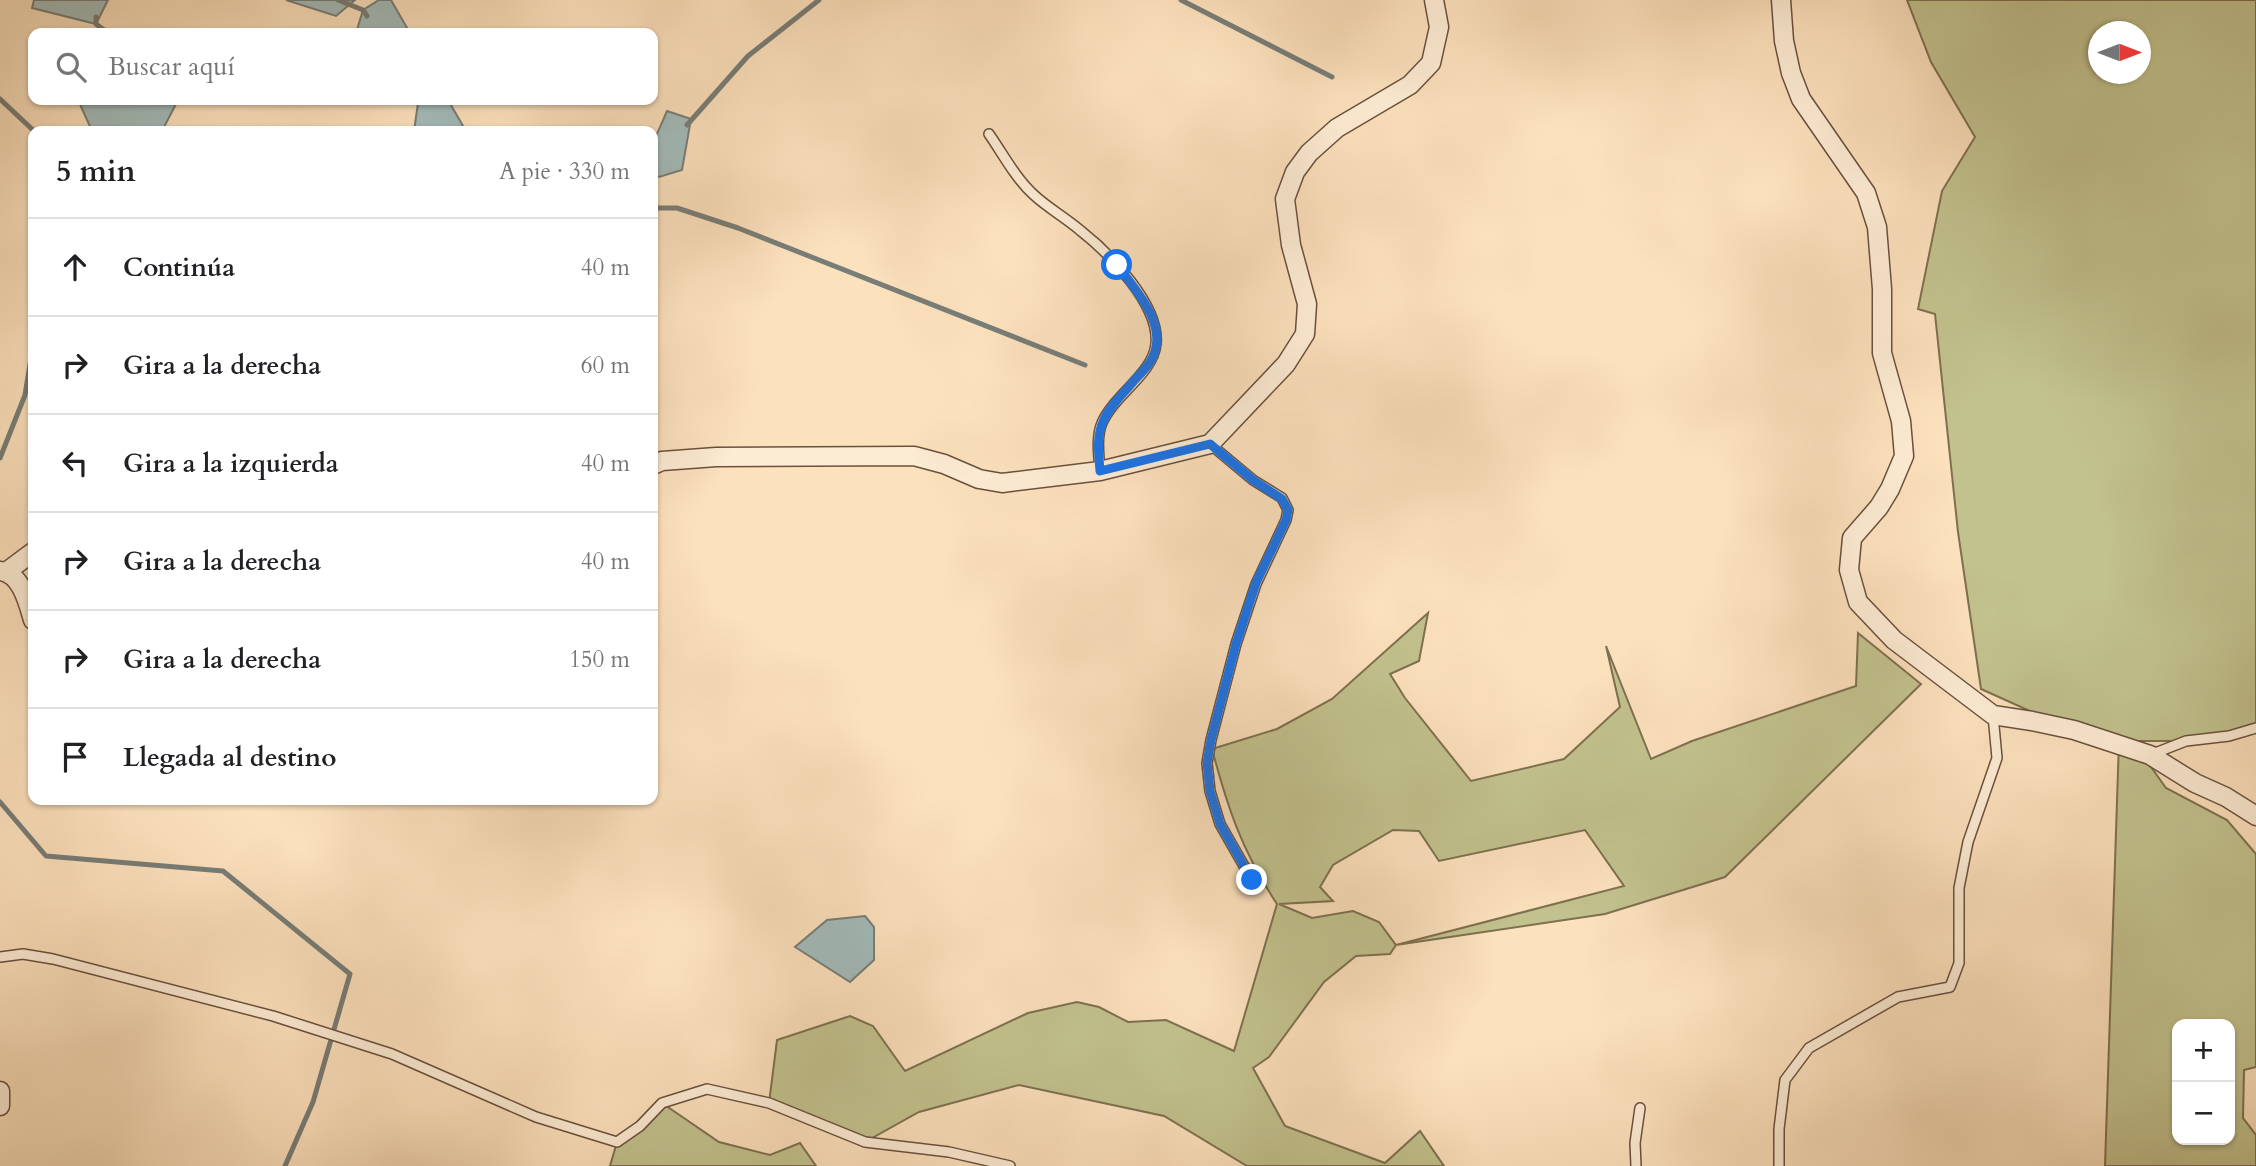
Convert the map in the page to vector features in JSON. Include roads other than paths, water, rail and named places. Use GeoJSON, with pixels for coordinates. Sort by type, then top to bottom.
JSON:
{"type":"FeatureCollection","features":[{"type":"Feature","properties":{"kind":"street"},"geometry":{"type":"LineString","coordinates":[[658,463],[716,457],[914,456],[944,464],[979,479],[1002,483],[1100,471],[1210,444],[1286,364],[1305,334],[1307,304],[1291,245],[1285,198],[1295,172],[1309,153],[1337,128],[1410,85],[1431,62],[1438,27],[1434,0]]}},
{"type":"Feature","properties":{"kind":"street"},"geometry":{"type":"LineString","coordinates":[[1781,0],[1784,41],[1791,73],[1801,99],[1866,192],[1877,227],[1882,289],[1882,353],[1900,421],[1904,456],[1879,507],[1852,538],[1849,570],[1858,602],[1894,640],[1993,715],[2074,730],[2150,755],[2256,816]]}},
{"type":"Feature","properties":{"kind":"street"},"geometry":{"type":"LineString","coordinates":[[28,555],[3,572],[20,584],[28,606]]}},
{"type":"Feature","properties":{"kind":"street"},"geometry":{"type":"LineString","coordinates":[[0,1090],[0,1106]]}},
{"type":"Feature","properties":{"kind":"lane"},"geometry":{"type":"LineString","coordinates":[[989,134],[1035,196],[1081,230],[1117,265],[1148,306],[1155,328],[1156,345],[1151,361],[1114,403],[1103,422],[1099,442],[1100,471]]}},
{"type":"Feature","properties":{"kind":"lane"},"geometry":{"type":"LineString","coordinates":[[1210,444],[1253,480],[1282,499],[1288,510],[1286,520],[1256,583],[1236,644],[1207,763],[1210,791],[1220,824],[1252,880]]}},
{"type":"Feature","properties":{"kind":"lane"},"geometry":{"type":"LineString","coordinates":[[1779,1166],[1779,1129],[1785,1080],[1809,1048],[1898,997],[1950,986],[1959,963],[1959,888],[1968,842],[1997,758],[1993,715]]}},
{"type":"Feature","properties":{"kind":"lane"},"geometry":{"type":"LineString","coordinates":[[2150,755],[2186,741],[2229,736],[2256,729]]}},
{"type":"Feature","properties":{"kind":"lane"},"geometry":{"type":"LineString","coordinates":[[0,957],[23,954],[53,959],[273,1016],[392,1054],[536,1117],[617,1142],[640,1126],[662,1103],[707,1089],[769,1103],[865,1142],[949,1152],[1010,1166]]}},
{"type":"Feature","properties":{"kind":"lane"},"geometry":{"type":"LineString","coordinates":[[1636,1166],[1635,1143],[1640,1108]]}},
{"type":"Feature","properties":{"kind":"water"},"geometry":{"type":"Polygon","coordinates":[[[34,0],[108,0],[96,24],[32,8],[34,0]]]}},
{"type":"Feature","properties":{"kind":"water"},"geometry":{"type":"Polygon","coordinates":[[[286,0],[355,0],[336,16],[286,0]]]}},
{"type":"Feature","properties":{"kind":"water"},"geometry":{"type":"Polygon","coordinates":[[[379,0],[391,0],[407,28],[358,28],[363,10],[379,0]]]}},
{"type":"Feature","properties":{"kind":"water"},"geometry":{"type":"Polygon","coordinates":[[[80,105],[175,105],[165,126],[90,126],[80,105]]]}},
{"type":"Feature","properties":{"kind":"water"},"geometry":{"type":"Polygon","coordinates":[[[418,105],[451,105],[463,126],[415,126],[418,105]]]}},
{"type":"Feature","properties":{"kind":"water"},"geometry":{"type":"Polygon","coordinates":[[[667,111],[691,119],[682,170],[659,177],[658,176],[658,132],[667,111]]]}},
{"type":"Feature","properties":{"kind":"water"},"geometry":{"type":"Polygon","coordinates":[[[865,916],[874,927],[874,960],[850,982],[795,947],[827,920],[865,916]]]}},
{"type":"Feature","properties":{"kind":"waterway"},"geometry":{"type":"LineString","coordinates":[[338,0],[363,10],[367,16]]}},
{"type":"Feature","properties":{"kind":"waterway"},"geometry":{"type":"LineString","coordinates":[[687,125],[748,56],[819,0]]}},
{"type":"Feature","properties":{"kind":"waterway"},"geometry":{"type":"LineString","coordinates":[[1181,0],[1332,77]]}},
{"type":"Feature","properties":{"kind":"waterway"},"geometry":{"type":"LineString","coordinates":[[96,17],[96,24],[101,28]]}},
{"type":"Feature","properties":{"kind":"waterway"},"geometry":{"type":"LineString","coordinates":[[0,99],[29,126]]}},
{"type":"Feature","properties":{"kind":"waterway"},"geometry":{"type":"LineString","coordinates":[[658,208],[677,208],[738,228],[1085,365]]}},
{"type":"Feature","properties":{"kind":"waterway"},"geometry":{"type":"LineString","coordinates":[[0,458],[25,395],[28,377]]}},
{"type":"Feature","properties":{"kind":"waterway"},"geometry":{"type":"LineString","coordinates":[[0,802],[46,856],[223,871],[350,974],[313,1102],[285,1166]]}}]}
